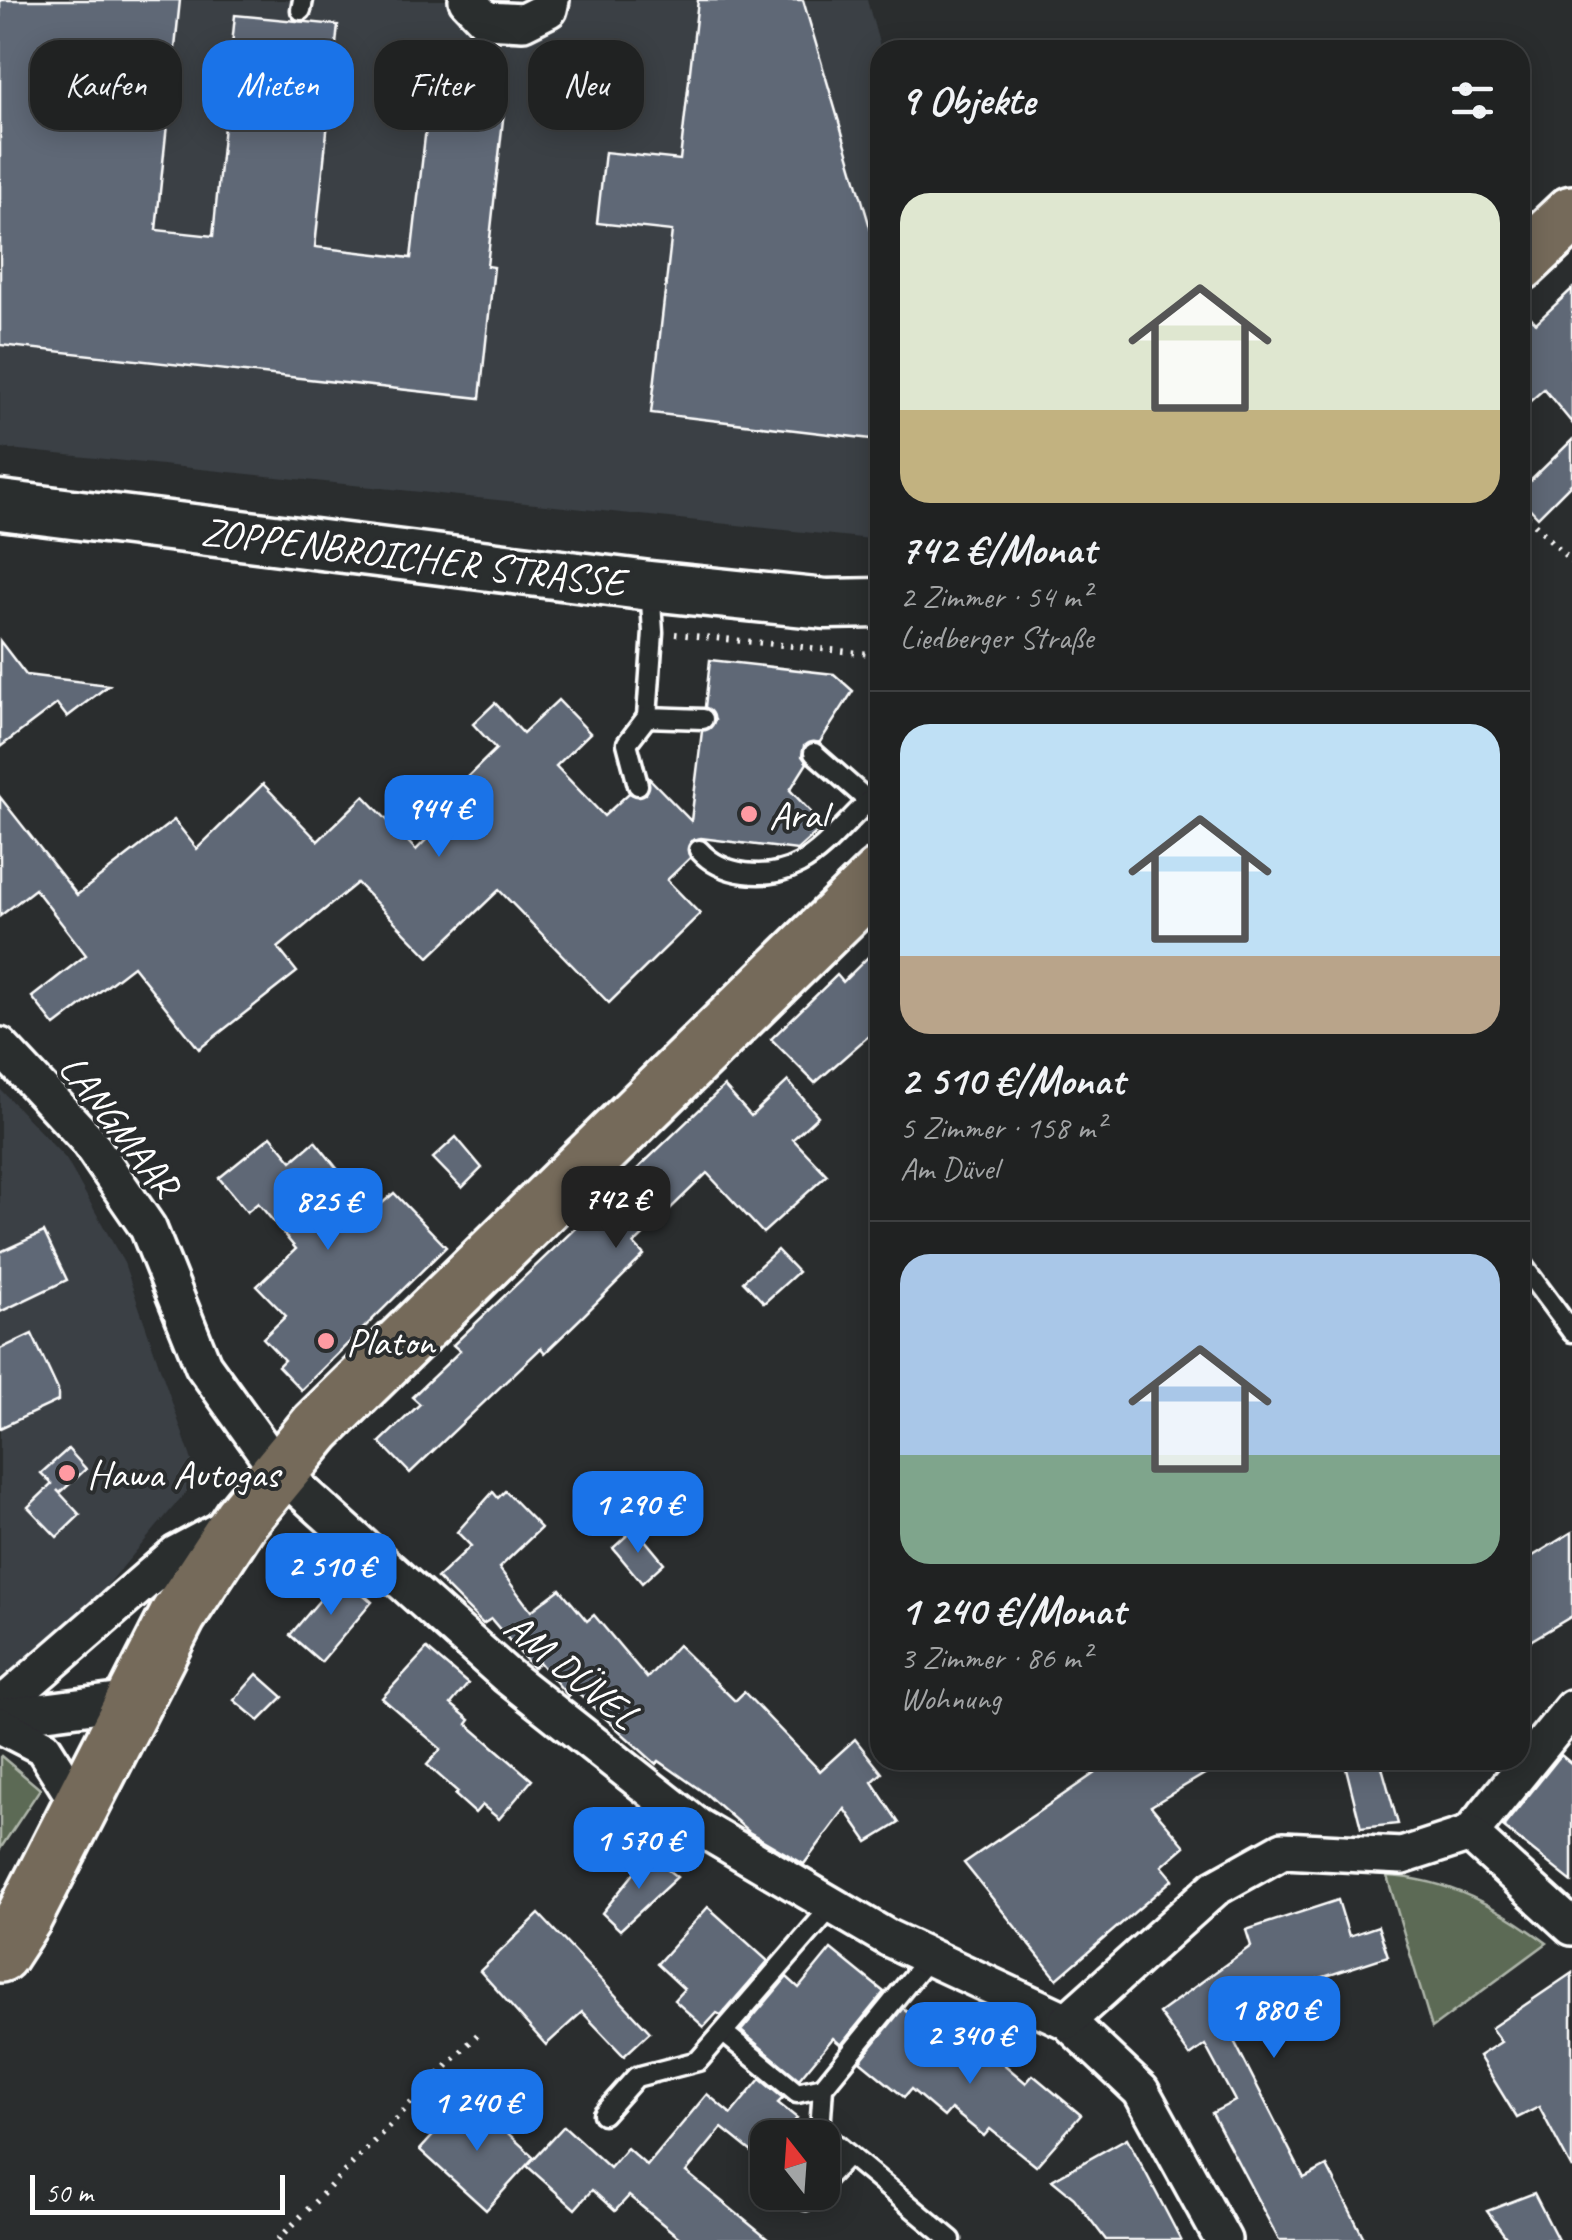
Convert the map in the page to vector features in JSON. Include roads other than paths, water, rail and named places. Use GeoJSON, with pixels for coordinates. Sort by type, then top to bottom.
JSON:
{"type":"FeatureCollection","features":[{"type":"Feature","properties":{"kind":"main road"},"geometry":{"type":"LineString","coordinates":[[1530,254],[1572,214]]}},
{"type":"Feature","properties":{"kind":"main road","name":"ZOPPENBROICHER STRASSE"},"geometry":{"type":"LineString","coordinates":[[0,505],[650,586],[826,604],[870,603]]}},
{"type":"Feature","properties":{"kind":"main road","name":"ZOPPENBROICHER STRASSE"},"geometry":{"type":"LineString","coordinates":[[826,604],[870,619]]}},
{"type":"Feature","properties":{"kind":"main road"},"geometry":{"type":"LineString","coordinates":[[0,1954],[24,1918],[178,1615],[241,1519],[279,1471],[317,1427],[870,886]]}},
{"type":"Feature","properties":{"kind":"street"},"geometry":{"type":"LineString","coordinates":[[467,0],[486,20],[523,22],[549,9],[551,0]]}},
{"type":"Feature","properties":{"kind":"street","name":"LANGMAAR"},"geometry":{"type":"LineString","coordinates":[[0,1046],[88,1139],[148,1228],[203,1365],[279,1471]]}},
{"type":"Feature","properties":{"kind":"street","name":"AM DÜVEL"},"geometry":{"type":"LineString","coordinates":[[279,1471],[506,1674],[697,1826],[832,1905],[1068,2021],[1141,2091],[1223,2240]]}},
{"type":"Feature","properties":{"kind":"street"},"geometry":{"type":"LineString","coordinates":[[0,1706],[176,1554],[241,1519]]}},
{"type":"Feature","properties":{"kind":"street"},"geometry":{"type":"LineString","coordinates":[[0,1717],[132,1700]]}},
{"type":"Feature","properties":{"kind":"street"},"geometry":{"type":"LineString","coordinates":[[1530,1760],[1572,1708]]}},
{"type":"Feature","properties":{"kind":"street"},"geometry":{"type":"LineString","coordinates":[[0,1725],[43,1747],[80,1806]]}},
{"type":"Feature","properties":{"kind":"street"},"geometry":{"type":"LineString","coordinates":[[1068,2021],[1215,1888],[1283,1850],[1402,1856],[1470,1834],[1522,1770]]}},
{"type":"Feature","properties":{"kind":"street"},"geometry":{"type":"LineString","coordinates":[[1470,1834],[1572,1927]]}},
{"type":"Feature","properties":{"kind":"lane"},"geometry":{"type":"LineString","coordinates":[[638,785],[627,743],[647,717],[653,632],[650,586]]}},
{"type":"Feature","properties":{"kind":"lane"},"geometry":{"type":"LineString","coordinates":[[647,717],[703,719]]}},
{"type":"Feature","properties":{"kind":"lane"},"geometry":{"type":"LineString","coordinates":[[814,753],[870,802]]}},
{"type":"Feature","properties":{"kind":"lane"},"geometry":{"type":"LineString","coordinates":[[698,850],[710,862],[741,875],[799,865],[870,810]]}},
{"type":"Feature","properties":{"kind":"lane"},"geometry":{"type":"LineString","coordinates":[[1530,1275],[1572,1332]]}},
{"type":"Feature","properties":{"kind":"lane"},"geometry":{"type":"LineString","coordinates":[[603,2114],[636,2077],[698,2062],[832,1905]]}},
{"type":"Feature","properties":{"kind":"lane"},"geometry":{"type":"LineString","coordinates":[[818,2120],[823,2087],[930,1956]]}},
{"type":"Feature","properties":{"kind":"lane"},"geometry":{"type":"LineString","coordinates":[[724,2033],[797,2093],[823,2087]]}},
{"type":"Feature","properties":{"kind":"lane"},"geometry":{"type":"LineString","coordinates":[[840,2150],[952,2240]]}},
{"type":"Feature","properties":{"kind":"lane"},"geometry":{"type":"LineString","coordinates":[[840,2163],[848,2155]]}},
{"type":"Feature","properties":{"kind":"place","name":"Aral"},"geometry":{"type":"Point","coordinates":[749,814]}},
{"type":"Feature","properties":{"kind":"place","name":"Platon"},"geometry":{"type":"Point","coordinates":[326,1341]}},
{"type":"Feature","properties":{"kind":"place","name":"Hawa Autogas"},"geometry":{"type":"Point","coordinates":[67,1473]}}]}
